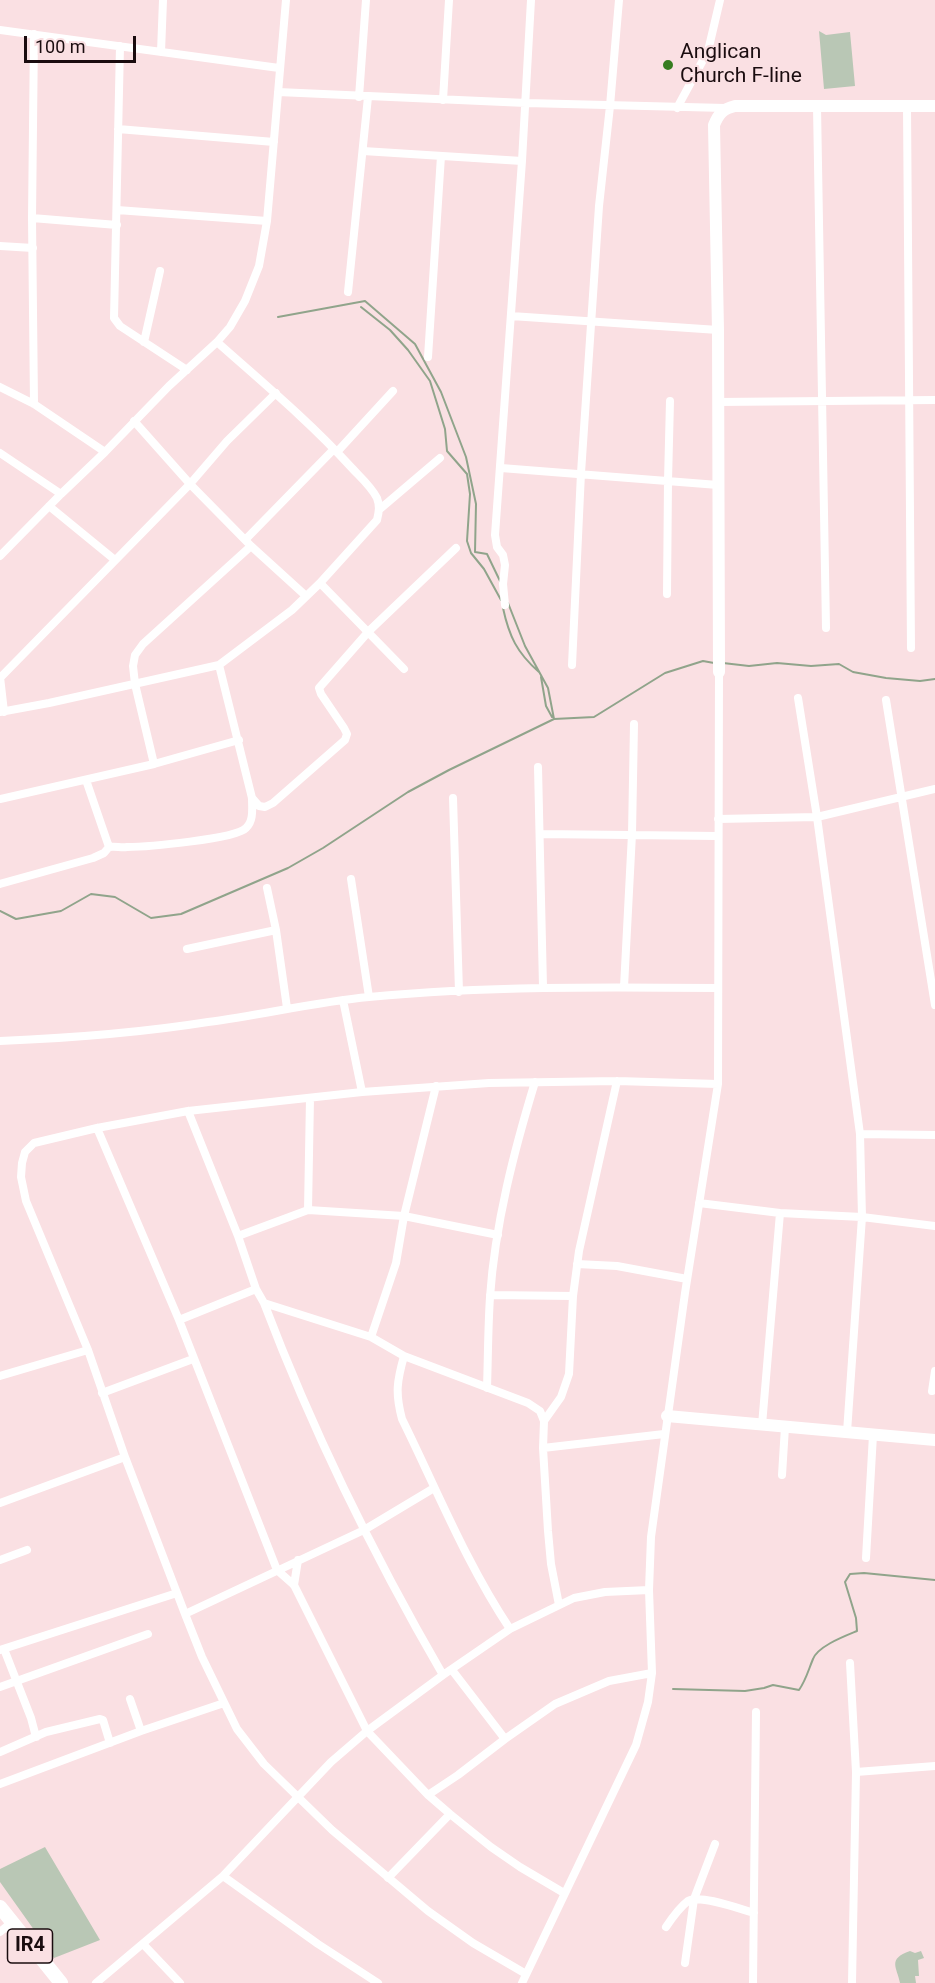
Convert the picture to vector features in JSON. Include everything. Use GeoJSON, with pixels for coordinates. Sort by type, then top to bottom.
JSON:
{"type":"FeatureCollection","features":[{"type":"Feature","properties":{"kind":"main road","name":"IR4"},"geometry":{"type":"LineString","coordinates":[[0,1907],[61,1983]]}},
{"type":"Feature","properties":{"kind":"street"},"geometry":{"type":"LineString","coordinates":[[161,52],[163,0]]}},
{"type":"Feature","properties":{"kind":"street"},"geometry":{"type":"LineString","coordinates":[[0,556],[134,421],[217,342],[230,327],[245,301],[259,266],[267,221],[286,0]]}},
{"type":"Feature","properties":{"kind":"street"},"geometry":{"type":"LineString","coordinates":[[348,292],[363,151],[366,0]]}},
{"type":"Feature","properties":{"kind":"street"},"geometry":{"type":"LineString","coordinates":[[443,100],[449,0]]}},
{"type":"Feature","properties":{"kind":"street"},"geometry":{"type":"LineString","coordinates":[[504,605],[505,565],[496,541],[531,0]]}},
{"type":"Feature","properties":{"kind":"street"},"geometry":{"type":"LineString","coordinates":[[572,665],[581,474],[599,206],[619,0]]}},
{"type":"Feature","properties":{"kind":"street"},"geometry":{"type":"LineString","coordinates":[[677,108],[708,51],[720,0]]}},
{"type":"Feature","properties":{"kind":"street"},"geometry":{"type":"LineString","coordinates":[[0,30],[279,68]]}},
{"type":"Feature","properties":{"kind":"street"},"geometry":{"type":"LineString","coordinates":[[34,34],[32,218],[34,404]]}},
{"type":"Feature","properties":{"kind":"street"},"geometry":{"type":"LineString","coordinates":[[120,46],[114,318],[120,326],[188,370]]}},
{"type":"Feature","properties":{"kind":"street"},"geometry":{"type":"LineString","coordinates":[[278,92],[677,108],[935,106]]}},
{"type":"Feature","properties":{"kind":"street"},"geometry":{"type":"LineString","coordinates":[[817,106],[826,628]]}},
{"type":"Feature","properties":{"kind":"street"},"geometry":{"type":"LineString","coordinates":[[908,106],[911,648]]}},
{"type":"Feature","properties":{"kind":"street"},"geometry":{"type":"LineString","coordinates":[[718,1084],[617,1081],[535,1082],[362,1092],[188,1111],[97,1128],[34,1143],[26,1152],[21,1177],[26,1201],[88,1350],[125,1457],[185,1614],[237,1729],[264,1764],[332,1830],[428,1911],[524,1979],[636,1745],[643,1724],[652,1672],[649,1590],[651,1537],[664,1434],[718,1084],[718,330],[714,125],[718,115],[725,108]]}},
{"type":"Feature","properties":{"kind":"street"},"geometry":{"type":"LineString","coordinates":[[118,129],[274,142]]}},
{"type":"Feature","properties":{"kind":"street"},"geometry":{"type":"LineString","coordinates":[[363,151],[522,161]]}},
{"type":"Feature","properties":{"kind":"street"},"geometry":{"type":"LineString","coordinates":[[428,357],[441,156]]}},
{"type":"Feature","properties":{"kind":"street"},"geometry":{"type":"LineString","coordinates":[[117,210],[267,221]]}},
{"type":"Feature","properties":{"kind":"street"},"geometry":{"type":"LineString","coordinates":[[32,218],[117,225]]}},
{"type":"Feature","properties":{"kind":"street"},"geometry":{"type":"LineString","coordinates":[[0,246],[33,248]]}},
{"type":"Feature","properties":{"kind":"street"},"geometry":{"type":"LineString","coordinates":[[144,342],[160,271]]}},
{"type":"Feature","properties":{"kind":"street"},"geometry":{"type":"LineString","coordinates":[[511,316],[718,330]]}},
{"type":"Feature","properties":{"kind":"street"},"geometry":{"type":"LineString","coordinates":[[217,342],[276,393],[336,451],[371,489],[380,509],[377,520],[320,583],[292,610],[219,665],[2,712],[0,678],[190,484],[227,441],[276,393]]}},
{"type":"Feature","properties":{"kind":"street"},"geometry":{"type":"LineString","coordinates":[[0,387],[34,404],[105,452]]}},
{"type":"Feature","properties":{"kind":"street"},"geometry":{"type":"LineString","coordinates":[[154,764],[135,684],[133,666],[135,655],[142,644],[249,543],[393,391]]}},
{"type":"Feature","properties":{"kind":"street"},"geometry":{"type":"LineString","coordinates":[[718,402],[935,400]]}},
{"type":"Feature","properties":{"kind":"street"},"geometry":{"type":"LineString","coordinates":[[668,594],[670,401]]}},
{"type":"Feature","properties":{"kind":"street"},"geometry":{"type":"LineString","coordinates":[[134,421],[190,484],[306,596]]}},
{"type":"Feature","properties":{"kind":"street"},"geometry":{"type":"LineString","coordinates":[[0,453],[61,494]]}},
{"type":"Feature","properties":{"kind":"street"},"geometry":{"type":"LineString","coordinates":[[380,509],[440,458]]}},
{"type":"Feature","properties":{"kind":"street"},"geometry":{"type":"LineString","coordinates":[[501,468],[718,485]]}},
{"type":"Feature","properties":{"kind":"street"},"geometry":{"type":"LineString","coordinates":[[49,506],[115,560]]}},
{"type":"Feature","properties":{"kind":"street"},"geometry":{"type":"LineString","coordinates":[[252,798],[259,806],[265,807],[273,803],[345,740],[347,734],[344,728],[319,688],[369,631],[456,548]]}},
{"type":"Feature","properties":{"kind":"street"},"geometry":{"type":"LineString","coordinates":[[320,583],[404,669]]}},
{"type":"Feature","properties":{"kind":"street"},"geometry":{"type":"LineString","coordinates":[[0,884],[93,858],[104,853],[109,847],[138,846],[238,833],[248,827],[251,822],[252,798],[219,665]]}},
{"type":"Feature","properties":{"kind":"street"},"geometry":{"type":"LineString","coordinates":[[798,698],[817,817],[860,1134],[862,1217],[847,1432]]}},
{"type":"Feature","properties":{"kind":"street"},"geometry":{"type":"LineString","coordinates":[[886,700],[935,1005]]}},
{"type":"Feature","properties":{"kind":"street"},"geometry":{"type":"LineString","coordinates":[[624,987],[632,834],[634,724]]}},
{"type":"Feature","properties":{"kind":"street"},"geometry":{"type":"LineString","coordinates":[[0,799],[154,764],[239,740]]}},
{"type":"Feature","properties":{"kind":"street"},"geometry":{"type":"LineString","coordinates":[[538,767],[543,987]]}},
{"type":"Feature","properties":{"kind":"street"},"geometry":{"type":"LineString","coordinates":[[86,780],[109,847]]}},
{"type":"Feature","properties":{"kind":"street"},"geometry":{"type":"LineString","coordinates":[[718,819],[817,817],[935,789]]}},
{"type":"Feature","properties":{"kind":"street"},"geometry":{"type":"LineString","coordinates":[[453,798],[459,992]]}},
{"type":"Feature","properties":{"kind":"street"},"geometry":{"type":"LineString","coordinates":[[540,834],[717,836]]}},
{"type":"Feature","properties":{"kind":"street"},"geometry":{"type":"LineString","coordinates":[[351,879],[369,997]]}},
{"type":"Feature","properties":{"kind":"street"},"geometry":{"type":"LineString","coordinates":[[267,888],[276,930],[287,1008]]}},
{"type":"Feature","properties":{"kind":"street"},"geometry":{"type":"LineString","coordinates":[[187,949],[276,930]]}},
{"type":"Feature","properties":{"kind":"street"},"geometry":{"type":"LineString","coordinates":[[0,1041],[55,1039],[159,1029],[369,997],[543,987],[718,988]]}},
{"type":"Feature","properties":{"kind":"street"},"geometry":{"type":"LineString","coordinates":[[343,1000],[362,1092]]}},
{"type":"Feature","properties":{"kind":"street"},"geometry":{"type":"LineString","coordinates":[[544,1421],[561,1397],[569,1374],[573,1296],[584,1221],[617,1081]]}},
{"type":"Feature","properties":{"kind":"street"},"geometry":{"type":"LineString","coordinates":[[487,1388],[490,1295],[498,1235],[519,1133],[535,1082]]}},
{"type":"Feature","properties":{"kind":"street"},"geometry":{"type":"LineString","coordinates":[[371,1337],[396,1263],[404,1216],[436,1086]]}},
{"type":"Feature","properties":{"kind":"street"},"geometry":{"type":"LineString","coordinates":[[308,1209],[310,1098]]}},
{"type":"Feature","properties":{"kind":"street"},"geometry":{"type":"LineString","coordinates":[[188,1111],[238,1236],[256,1289],[364,1530],[408,1614],[447,1672],[505,1738]]}},
{"type":"Feature","properties":{"kind":"street"},"geometry":{"type":"LineString","coordinates":[[97,1128],[179,1320],[277,1570],[294,1585],[367,1731],[428,1795],[450,1814],[500,1854],[564,1893]]}},
{"type":"Feature","properties":{"kind":"street"},"geometry":{"type":"LineString","coordinates":[[860,1134],[935,1135]]}},
{"type":"Feature","properties":{"kind":"street"},"geometry":{"type":"LineString","coordinates":[[699,1203],[780,1213],[862,1217],[935,1226]]}},
{"type":"Feature","properties":{"kind":"street"},"geometry":{"type":"LineString","coordinates":[[238,1236],[308,1209],[404,1216],[498,1235]]}},
{"type":"Feature","properties":{"kind":"street"},"geometry":{"type":"LineString","coordinates":[[762,1425],[780,1213]]}},
{"type":"Feature","properties":{"kind":"street"},"geometry":{"type":"LineString","coordinates":[[577,1264],[617,1266],[687,1279]]}},
{"type":"Feature","properties":{"kind":"street"},"geometry":{"type":"LineString","coordinates":[[179,1320],[256,1289]]}},
{"type":"Feature","properties":{"kind":"street"},"geometry":{"type":"LineString","coordinates":[[490,1295],[573,1296]]}},
{"type":"Feature","properties":{"kind":"street"},"geometry":{"type":"LineString","coordinates":[[264,1303],[371,1337],[404,1356],[528,1403],[540,1411],[544,1421],[543,1448],[550,1553],[559,1605]]}},
{"type":"Feature","properties":{"kind":"street"},"geometry":{"type":"LineString","coordinates":[[1,1374],[88,1350]]}},
{"type":"Feature","properties":{"kind":"street"},"geometry":{"type":"LineString","coordinates":[[404,1356],[397,1380],[397,1399],[402,1419],[489,1598],[510,1629]]}},
{"type":"Feature","properties":{"kind":"street"},"geometry":{"type":"LineString","coordinates":[[102,1393],[193,1359]]}},
{"type":"Feature","properties":{"kind":"street"},"geometry":{"type":"LineString","coordinates":[[932,1391],[935,1371]]}},
{"type":"Feature","properties":{"kind":"street"},"geometry":{"type":"LineString","coordinates":[[667,1416],[935,1440]]}},
{"type":"Feature","properties":{"kind":"street"},"geometry":{"type":"LineString","coordinates":[[782,1475],[785,1427]]}},
{"type":"Feature","properties":{"kind":"street"},"geometry":{"type":"LineString","coordinates":[[543,1448],[664,1434]]}},
{"type":"Feature","properties":{"kind":"street"},"geometry":{"type":"LineString","coordinates":[[866,1558],[873,1435]]}},
{"type":"Feature","properties":{"kind":"street"},"geometry":{"type":"LineString","coordinates":[[0,1503],[125,1457]]}},
{"type":"Feature","properties":{"kind":"street"},"geometry":{"type":"LineString","coordinates":[[185,1614],[364,1530],[434,1488]]}},
{"type":"Feature","properties":{"kind":"street"},"geometry":{"type":"LineString","coordinates":[[0,1560],[27,1550]]}},
{"type":"Feature","properties":{"kind":"street"},"geometry":{"type":"LineString","coordinates":[[294,1585],[298,1560]]}},
{"type":"Feature","properties":{"kind":"street"},"geometry":{"type":"LineString","coordinates":[[96,1983],[224,1876],[331,1762],[367,1731],[447,1672],[510,1629],[574,1598],[605,1592],[649,1590]]}},
{"type":"Feature","properties":{"kind":"street"},"geometry":{"type":"LineString","coordinates":[[36,1737],[17,1681],[2,1649],[177,1593]]}},
{"type":"Feature","properties":{"kind":"street"},"geometry":{"type":"LineString","coordinates":[[0,1687],[148,1634]]}},
{"type":"Feature","properties":{"kind":"street"},"geometry":{"type":"LineString","coordinates":[[850,1663],[856,1772],[852,1983]]}},
{"type":"Feature","properties":{"kind":"street"},"geometry":{"type":"LineString","coordinates":[[428,1795],[555,1704],[609,1681],[652,1672]]}},
{"type":"Feature","properties":{"kind":"street"},"geometry":{"type":"LineString","coordinates":[[130,1699],[141,1731]]}},
{"type":"Feature","properties":{"kind":"street"},"geometry":{"type":"LineString","coordinates":[[0,1784],[141,1731],[224,1703]]}},
{"type":"Feature","properties":{"kind":"street"},"geometry":{"type":"LineString","coordinates":[[753,1983],[756,1712]]}},
{"type":"Feature","properties":{"kind":"street"},"geometry":{"type":"LineString","coordinates":[[0,1752],[46,1732],[100,1719],[103,1720],[110,1743]]}},
{"type":"Feature","properties":{"kind":"street"},"geometry":{"type":"LineString","coordinates":[[856,1772],[935,1766]]}},
{"type":"Feature","properties":{"kind":"street"},"geometry":{"type":"LineString","coordinates":[[388,1878],[450,1814]]}},
{"type":"Feature","properties":{"kind":"street"},"geometry":{"type":"LineString","coordinates":[[685,1963],[693,1899],[715,1844]]}},
{"type":"Feature","properties":{"kind":"street"},"geometry":{"type":"LineString","coordinates":[[224,1876],[364,1980],[378,1983]]}},
{"type":"Feature","properties":{"kind":"street"},"geometry":{"type":"LineString","coordinates":[[666,1927],[687,1902],[693,1899],[706,1900],[754,1913]]}},
{"type":"Feature","properties":{"kind":"street"},"geometry":{"type":"LineString","coordinates":[[0,1932],[12,1923]]}},
{"type":"Feature","properties":{"kind":"street"},"geometry":{"type":"LineString","coordinates":[[143,1944],[180,1983]]}},
{"type":"Feature","properties":{"kind":"green space"},"geometry":{"type":"Polygon","coordinates":[[[819,31],[826,35],[850,32],[855,86],[824,89],[819,31]]]}},
{"type":"Feature","properties":{"kind":"green space"},"geometry":{"type":"Polygon","coordinates":[[[45,1847],[100,1940],[54,1958],[0,1882],[0,1869],[45,1847]]]}},
{"type":"Feature","properties":{"kind":"green space"},"geometry":{"type":"Polygon","coordinates":[[[910,1951],[915,1953],[921,1951],[924,1958],[918,1960],[919,1976],[915,1976],[916,1983],[900,1983],[896,1960],[910,1951]]]}},
{"type":"Feature","properties":{"kind":"waterway"},"geometry":{"type":"LineString","coordinates":[[278,317],[365,301],[415,344],[441,392],[466,457],[476,504],[475,552],[487,554],[500,581]]}},
{"type":"Feature","properties":{"kind":"waterway"},"geometry":{"type":"LineString","coordinates":[[361,307],[390,330],[408,350],[430,381],[445,429],[447,451],[467,474],[470,494],[467,541],[471,553],[484,569],[501,600]]}},
{"type":"Feature","properties":{"kind":"waterway"},"geometry":{"type":"LineString","coordinates":[[508,603],[525,646],[548,688],[554,719]]}},
{"type":"Feature","properties":{"kind":"waterway"},"geometry":{"type":"LineString","coordinates":[[503,608],[515,643],[525,658],[539,672]]}},
{"type":"Feature","properties":{"kind":"waterway"},"geometry":{"type":"LineString","coordinates":[[0,911],[16,919],[61,911],[91,894],[115,897],[151,918],[181,914],[288,868],[323,848],[408,792],[554,719],[594,717],[665,673],[703,661],[714,663]]}},
{"type":"Feature","properties":{"kind":"waterway"},"geometry":{"type":"LineString","coordinates":[[723,663],[749,666],[777,663],[811,666],[839,664],[853,672],[886,678],[920,681],[935,679]]}},
{"type":"Feature","properties":{"kind":"waterway"},"geometry":{"type":"LineString","coordinates":[[541,677],[546,706],[552,717]]}},
{"type":"Feature","properties":{"kind":"waterway"},"geometry":{"type":"LineString","coordinates":[[673,1689],[745,1691],[773,1685],[799,1690],[816,1654],[832,1642],[857,1631],[856,1618],[845,1582],[850,1574],[864,1573],[935,1580]]}},
{"type":"Feature","properties":{"kind":"place","name":"Anglican Church F-line"},"geometry":{"type":"Point","coordinates":[668,65]}}]}
